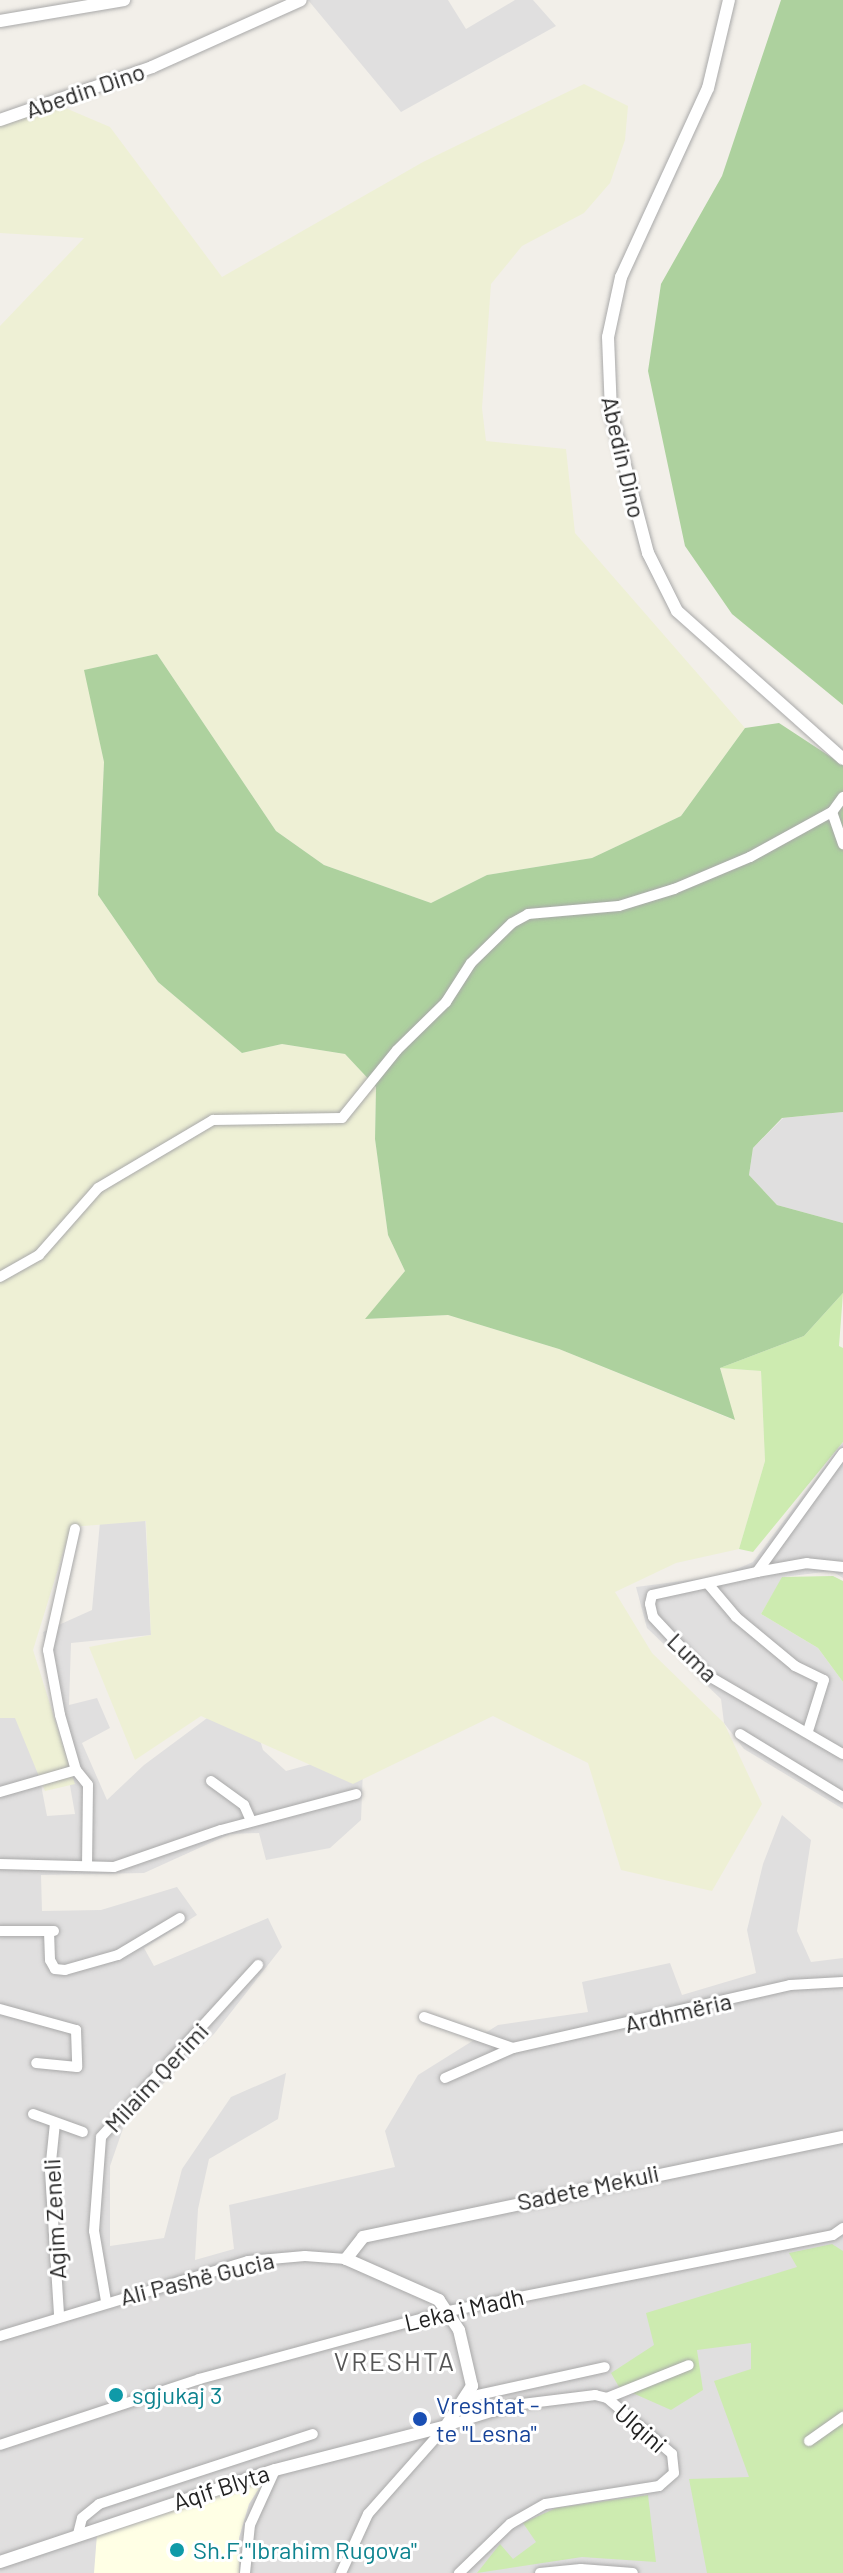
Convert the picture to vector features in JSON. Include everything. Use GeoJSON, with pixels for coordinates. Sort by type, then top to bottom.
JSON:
{"type":"FeatureCollection","features":[{"type":"Feature","properties":{"kind":"street"},"geometry":{"type":"LineString","coordinates":[[0,21],[124,0]]}},
{"type":"Feature","properties":{"kind":"street","name":"Abedin Dino"},"geometry":{"type":"LineString","coordinates":[[0,120],[152,67],[301,0]]}},
{"type":"Feature","properties":{"kind":"street","name":"Abedin Dino"},"geometry":{"type":"LineString","coordinates":[[729,0],[708,88],[621,277],[608,337],[611,412],[648,553],[677,611],[843,759]]}},
{"type":"Feature","properties":{"kind":"street"},"geometry":{"type":"LineString","coordinates":[[0,1277],[39,1255],[98,1188],[213,1120],[342,1118],[397,1050],[446,1002],[471,963],[512,923],[528,914],[619,906],[674,889],[750,857],[832,812],[843,797]]}},
{"type":"Feature","properties":{"kind":"street"},"geometry":{"type":"LineString","coordinates":[[832,812],[843,844]]}},
{"type":"Feature","properties":{"kind":"street"},"geometry":{"type":"LineString","coordinates":[[757,1572],[843,1453]]}},
{"type":"Feature","properties":{"kind":"street"},"geometry":{"type":"LineString","coordinates":[[75,1529],[48,1650],[76,1770],[88,1785],[87,1866]]}},
{"type":"Feature","properties":{"kind":"street","name":"Luma"},"geometry":{"type":"LineString","coordinates":[[843,1567],[831,1562],[757,1572],[709,1585],[652,1595],[653,1617],[707,1675],[843,1754]]}},
{"type":"Feature","properties":{"kind":"street"},"geometry":{"type":"LineString","coordinates":[[709,1585],[736,1617],[795,1666],[824,1680],[808,1731]]}},
{"type":"Feature","properties":{"kind":"street"},"geometry":{"type":"LineString","coordinates":[[740,1734],[843,1797]]}},
{"type":"Feature","properties":{"kind":"street"},"geometry":{"type":"LineString","coordinates":[[0,1792],[76,1770]]}},
{"type":"Feature","properties":{"kind":"street"},"geometry":{"type":"LineString","coordinates":[[211,1781],[244,1805],[251,1821]]}},
{"type":"Feature","properties":{"kind":"street"},"geometry":{"type":"LineString","coordinates":[[0,1864],[87,1866],[133,1863],[251,1821],[356,1794]]}},
{"type":"Feature","properties":{"kind":"street"},"geometry":{"type":"LineString","coordinates":[[0,1931],[52,1932],[50,1960],[55,1969],[65,1970],[118,1955],[180,1918]]}},
{"type":"Feature","properties":{"kind":"street","name":"Milaim Qerimi"},"geometry":{"type":"LineString","coordinates":[[106,2301],[94,2231],[101,2137],[258,1965]]}},
{"type":"Feature","properties":{"kind":"street","name":"Ardhmëria"},"geometry":{"type":"LineString","coordinates":[[445,2078],[513,2048],[790,1985],[843,1982]]}},
{"type":"Feature","properties":{"kind":"street"},"geometry":{"type":"LineString","coordinates":[[0,2009],[76,2030],[77,2067],[36,2063]]}},
{"type":"Feature","properties":{"kind":"street"},"geometry":{"type":"LineString","coordinates":[[424,2017],[513,2048]]}},
{"type":"Feature","properties":{"kind":"street","name":"Agim Zeneli"},"geometry":{"type":"LineString","coordinates":[[33,2114],[83,2132]]}},
{"type":"Feature","properties":{"kind":"street","name":"Agim Zeneli"},"geometry":{"type":"LineString","coordinates":[[55,2123],[50,2171],[59,2316]]}},
{"type":"Feature","properties":{"kind":"street","name":"Sadete Mekuli"},"geometry":{"type":"LineString","coordinates":[[346,2259],[355,2242],[371,2233],[843,2137]]}},
{"type":"Feature","properties":{"kind":"street"},"geometry":{"type":"LineString","coordinates":[[838,2231],[843,2242]]}},
{"type":"Feature","properties":{"kind":"street","name":"Leka i Madh"},"geometry":{"type":"LineString","coordinates":[[0,2445],[199,2379],[449,2311],[838,2231]]}},
{"type":"Feature","properties":{"kind":"street","name":"Ali Pashë Gucia"},"geometry":{"type":"LineString","coordinates":[[0,2336],[106,2301],[248,2261],[305,2256],[346,2259],[424,2291],[449,2311]]}},
{"type":"Feature","properties":{"kind":"street"},"geometry":{"type":"LineString","coordinates":[[341,2573],[357,2530],[469,2397],[470,2366],[449,2311]]}},
{"type":"Feature","properties":{"kind":"street"},"geometry":{"type":"LineString","coordinates":[[607,2398],[689,2365]]}},
{"type":"Feature","properties":{"kind":"street"},"geometry":{"type":"LineString","coordinates":[[469,2397],[605,2367]]}},
{"type":"Feature","properties":{"kind":"street","name":"Ulqini"},"geometry":{"type":"LineString","coordinates":[[446,2426],[551,2397],[607,2398],[672,2454],[674,2473],[668,2481],[545,2504],[510,2524],[459,2573]]}},
{"type":"Feature","properties":{"kind":"street"},"geometry":{"type":"LineString","coordinates":[[809,2441],[843,2417]]}},
{"type":"Feature","properties":{"kind":"street","name":"Aqif Blyta"},"geometry":{"type":"LineString","coordinates":[[0,2562],[275,2470],[446,2426]]}},
{"type":"Feature","properties":{"kind":"street"},"geometry":{"type":"LineString","coordinates":[[78,2534],[82,2518],[99,2504],[313,2434]]}},
{"type":"Feature","properties":{"kind":"street"},"geometry":{"type":"LineString","coordinates":[[245,2573],[250,2525],[275,2470]]}},
{"type":"Feature","properties":{"kind":"street"},"geometry":{"type":"LineString","coordinates":[[540,2573],[633,2573]]}},
{"type":"Feature","properties":{"kind":"shaded area"},"geometry":{"type":"Polygon","coordinates":[[[308,0],[448,0],[466,29],[515,0],[533,0],[556,26],[401,112],[308,0]]]}},
{"type":"Feature","properties":{"kind":"shaded area"},"geometry":{"type":"Polygon","coordinates":[[[584,84],[628,106],[625,140],[610,183],[584,213],[522,246],[491,284],[482,408],[486,441],[566,449],[575,533],[745,728],[681,816],[592,858],[487,875],[431,903],[324,865],[276,831],[157,654],[85,670],[104,762],[98,895],[158,982],[242,1053],[282,1044],[345,1054],[376,1087],[375,1139],[388,1235],[405,1271],[366,1319],[448,1315],[559,1349],[734,1420],[720,1368],[761,1371],[765,1461],[739,1549],[676,1563],[615,1592],[652,1653],[724,1723],[762,1804],[712,1891],[621,1870],[588,1763],[493,1716],[353,1784],[201,1716],[135,1760],[89,1647],[151,1635],[146,1521],[71,1527],[33,1650],[75,1784],[45,1791],[15,1718],[0,1718],[0,326],[84,238],[0,233],[0,122],[56,104],[110,127],[222,277],[423,162],[584,84]]]}},
{"type":"Feature","properties":{"kind":"shaded area"},"geometry":{"type":"Polygon","coordinates":[[[843,1112],[843,1223],[777,1205],[749,1175],[753,1148],[783,1118],[843,1112]]]}},
{"type":"Feature","properties":{"kind":"shaded area"},"geometry":{"type":"Polygon","coordinates":[[[843,1442],[843,1578],[832,1571],[783,1577],[761,1614],[818,1648],[843,1682],[843,1809],[744,1749],[724,1723],[721,1699],[647,1628],[636,1587],[721,1576],[753,1562],[843,1442]]]}},
{"type":"Feature","properties":{"kind":"shaded area"},"geometry":{"type":"Polygon","coordinates":[[[101,1511],[145,1513],[151,1635],[71,1643],[69,1705],[97,1698],[110,1728],[82,1743],[107,1800],[144,1765],[214,1713],[253,1717],[263,1750],[286,1771],[330,1759],[363,1769],[361,1820],[330,1848],[266,1860],[259,1833],[230,1834],[144,1873],[41,1875],[42,1911],[101,1910],[177,1887],[197,1915],[144,1948],[154,1966],[268,1918],[282,1947],[214,2034],[126,2120],[110,2166],[110,2246],[164,2238],[182,2169],[231,2097],[286,2073],[278,2119],[209,2159],[198,2209],[195,2260],[234,2249],[229,2205],[395,2167],[385,2131],[418,2075],[498,2025],[588,2012],[582,1982],[670,1963],[682,1995],[756,1973],[747,1930],[763,1864],[782,1815],[811,1840],[797,1931],[811,1962],[843,1958],[843,2573],[0,2573],[0,1710],[26,1707],[47,1816],[75,1814],[43,1632],[92,1610],[101,1511]]]}},
{"type":"Feature","properties":{"kind":"shaded area"},"geometry":{"type":"Polygon","coordinates":[[[266,2478],[249,2504],[239,2538],[239,2573],[94,2573],[97,2534],[266,2478]]]}},
{"type":"Feature","properties":{"kind":"green space"},"geometry":{"type":"Polygon","coordinates":[[[781,0],[843,0],[843,705],[732,614],[685,546],[648,371],[661,284],[722,176],[781,0]]]}},
{"type":"Feature","properties":{"kind":"green space"},"geometry":{"type":"Polygon","coordinates":[[[157,654],[276,831],[324,865],[431,903],[487,875],[592,858],[681,816],[745,728],[779,723],[843,765],[843,1112],[782,1118],[753,1148],[749,1175],[777,1205],[843,1223],[843,1293],[804,1336],[720,1368],[735,1420],[559,1349],[448,1315],[365,1319],[405,1271],[388,1235],[375,1139],[376,1087],[345,1054],[282,1044],[242,1053],[158,982],[98,895],[104,762],[84,670],[157,654]]]}},
{"type":"Feature","properties":{"kind":"green space"},"geometry":{"type":"Polygon","coordinates":[[[843,1293],[839,1346],[843,1348],[843,1442],[753,1552],[739,1549],[765,1461],[761,1371],[720,1368],[804,1336],[843,1293]]]}},
{"type":"Feature","properties":{"kind":"green space"},"geometry":{"type":"Polygon","coordinates":[[[833,1576],[843,1581],[843,1682],[818,1648],[761,1614],[782,1577],[833,1576]]]}},
{"type":"Feature","properties":{"kind":"green space"},"geometry":{"type":"Polygon","coordinates":[[[832,2244],[843,2251],[843,2573],[707,2573],[689,2479],[749,2477],[714,2381],[751,2369],[751,2343],[697,2350],[703,2390],[671,2410],[619,2387],[611,2373],[654,2345],[646,2313],[797,2267],[789,2253],[832,2244]]]}},
{"type":"Feature","properties":{"kind":"green space"},"geometry":{"type":"Polygon","coordinates":[[[648,2495],[656,2562],[582,2557],[477,2573],[500,2544],[513,2559],[536,2542],[523,2523],[556,2508],[648,2495]]]}},
{"type":"Feature","properties":{"kind":"place","name":"sgjukaj 3"},"geometry":{"type":"Point","coordinates":[116,2395]}},
{"type":"Feature","properties":{"kind":"place","name":"Vreshtat - te \"Lesna\""},"geometry":{"type":"Point","coordinates":[420,2419]}},
{"type":"Feature","properties":{"kind":"place","name":"Sh.F.\"Ibrahim Rugova\""},"geometry":{"type":"Point","coordinates":[177,2550]}},
{"type":"Feature","properties":{"kind":"district","name":"VRESHTA"},"geometry":{"type":"Point","coordinates":[395,2361]}}]}
